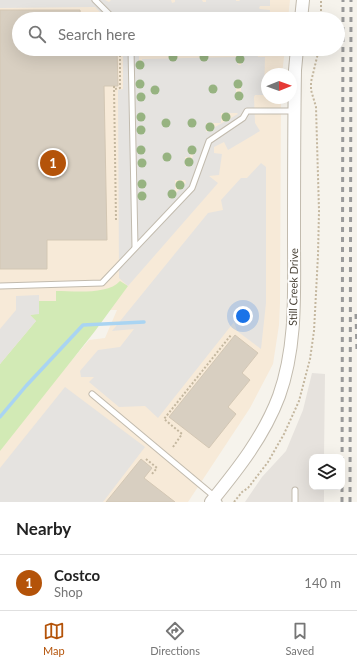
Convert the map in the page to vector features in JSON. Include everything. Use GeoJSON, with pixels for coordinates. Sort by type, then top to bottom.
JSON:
{"type":"FeatureCollection","features":[{"type":"Feature","properties":{"kind":"street"},"geometry":{"type":"LineString","coordinates":[[302,12],[303,0]]}},
{"type":"Feature","properties":{"kind":"street","name":"Still Creek Drive"},"geometry":{"type":"LineString","coordinates":[[215,500],[246,458],[269,420],[279,395],[291,350],[294,281],[294,111],[296,56]]}},
{"type":"Feature","properties":{"kind":"lane"},"geometry":{"type":"LineString","coordinates":[[95,0],[107,12]]}},
{"type":"Feature","properties":{"kind":"lane"},"geometry":{"type":"LineString","coordinates":[[131,56],[135,247]]}},
{"type":"Feature","properties":{"kind":"lane"},"geometry":{"type":"LineString","coordinates":[[0,286],[102,283],[192,188],[209,140],[243,118],[247,111],[294,111]]}},
{"type":"Feature","properties":{"kind":"lane"},"geometry":{"type":"LineString","coordinates":[[92,394],[215,500]]}},
{"type":"Feature","properties":{"kind":"lane"},"geometry":{"type":"LineString","coordinates":[[294,502],[295,490]]}},
{"type":"Feature","properties":{"kind":"path"},"geometry":{"type":"LineString","coordinates":[[321,0],[321,12]]}},
{"type":"Feature","properties":{"kind":"path"},"geometry":{"type":"LineString","coordinates":[[116,221],[114,87],[120,88],[120,56]]}},
{"type":"Feature","properties":{"kind":"path"},"geometry":{"type":"LineString","coordinates":[[173,447],[182,434],[164,419],[231,335]]}},
{"type":"Feature","properties":{"kind":"path"},"geometry":{"type":"LineString","coordinates":[[146,459],[156,468],[152,474]]}},
{"type":"Feature","properties":{"kind":"path"},"geometry":{"type":"LineString","coordinates":[[243,486],[248,488]]}},
{"type":"Feature","properties":{"kind":"path"},"geometry":{"type":"LineString","coordinates":[[234,502],[242,492]]}},
{"type":"Feature","properties":{"kind":"shaded area"},"geometry":{"type":"Polygon","coordinates":[[[0,0],[290,0],[289,12],[12,12],[12,56],[284,56],[283,68],[261,68],[261,104],[281,104],[280,303],[279,325],[273,364],[250,408],[188,502],[0,502],[0,444],[89,340],[105,338],[117,310],[56,310],[0,376],[0,0]]]}},
{"type":"Feature","properties":{"kind":"shaded area"},"geometry":{"type":"Polygon","coordinates":[[[0,0],[105,0],[109,2],[111,0],[171,0],[172,3],[175,2],[175,0],[202,0],[203,2],[206,2],[206,0],[270,0],[270,6],[260,6],[259,8],[270,10],[270,12],[100,12],[95,7],[0,8],[0,0]]]}},
{"type":"Feature","properties":{"kind":"shaded area"},"geometry":{"type":"Polygon","coordinates":[[[123,56],[139,56],[140,68],[142,67],[142,59],[238,57],[238,65],[241,65],[243,56],[265,57],[265,68],[261,68],[261,95],[255,95],[254,97],[255,123],[260,131],[228,150],[224,142],[214,147],[214,153],[222,154],[219,175],[209,176],[218,183],[128,286],[119,278],[118,90],[123,89],[123,56]],[[236,80],[236,98],[241,98],[241,81],[236,80]],[[221,113],[221,123],[206,123],[206,132],[238,114],[221,113]],[[190,147],[190,157],[185,157],[185,166],[190,166],[195,147],[190,147]],[[175,180],[175,190],[170,190],[170,199],[186,183],[185,180],[175,180]]]}},
{"type":"Feature","properties":{"kind":"shaded area"},"geometry":{"type":"Polygon","coordinates":[[[261,163],[266,167],[266,303],[261,349],[237,331],[234,322],[158,418],[145,406],[119,407],[89,382],[94,377],[81,377],[80,371],[98,350],[120,347],[134,329],[112,331],[208,213],[223,210],[221,200],[241,178],[247,178],[261,163]]]}},
{"type":"Feature","properties":{"kind":"shaded area"},"geometry":{"type":"Polygon","coordinates":[[[39,295],[39,314],[30,315],[36,321],[0,364],[0,329],[16,310],[16,296],[39,295]]]}},
{"type":"Feature","properties":{"kind":"shaded area"},"geometry":{"type":"Polygon","coordinates":[[[312,373],[325,374],[324,454],[309,454],[309,490],[324,490],[324,502],[245,502],[262,477],[286,451],[303,410],[312,373]]]}},
{"type":"Feature","properties":{"kind":"shaded area"},"geometry":{"type":"Polygon","coordinates":[[[65,387],[145,447],[103,502],[0,502],[0,468],[65,387]]]}},
{"type":"Feature","properties":{"kind":"green space"},"geometry":{"type":"Polygon","coordinates":[[[120,281],[128,286],[95,331],[0,451],[0,364],[36,321],[30,315],[39,313],[39,301],[56,301],[56,291],[81,292],[99,290],[115,285],[120,281]]]}},
{"type":"Feature","properties":{"kind":"building"},"geometry":{"type":"Polygon","coordinates":[[[0,10],[80,10],[80,12],[12,12],[12,56],[117,56],[118,86],[104,86],[107,240],[47,240],[47,269],[0,269],[0,10]]]}},
{"type":"Feature","properties":{"kind":"building"},"geometry":{"type":"Polygon","coordinates":[[[235,335],[258,353],[242,373],[250,380],[228,407],[236,414],[209,448],[169,417],[235,335]]]}},
{"type":"Feature","properties":{"kind":"building"},"geometry":{"type":"Polygon","coordinates":[[[141,459],[152,468],[144,478],[175,502],[106,502],[141,459]]]}},
{"type":"Feature","properties":{"kind":"waterway"},"geometry":{"type":"LineString","coordinates":[[0,417],[26,386],[83,325],[144,322]]}},
{"type":"Feature","properties":{"kind":"railway"},"geometry":{"type":"LineString","coordinates":[[343,0],[343,12]]}},
{"type":"Feature","properties":{"kind":"railway"},"geometry":{"type":"LineString","coordinates":[[350,502],[351,0]]}},
{"type":"Feature","properties":{"kind":"railway"},"geometry":{"type":"LineString","coordinates":[[342,502],[343,56]]}},
{"type":"Feature","properties":{"kind":"railway"},"geometry":{"type":"LineString","coordinates":[[356,314],[357,351]]}},
{"type":"Feature","properties":{"kind":"place","name":"Costco"},"geometry":{"type":"Point","coordinates":[53,163]}}]}
